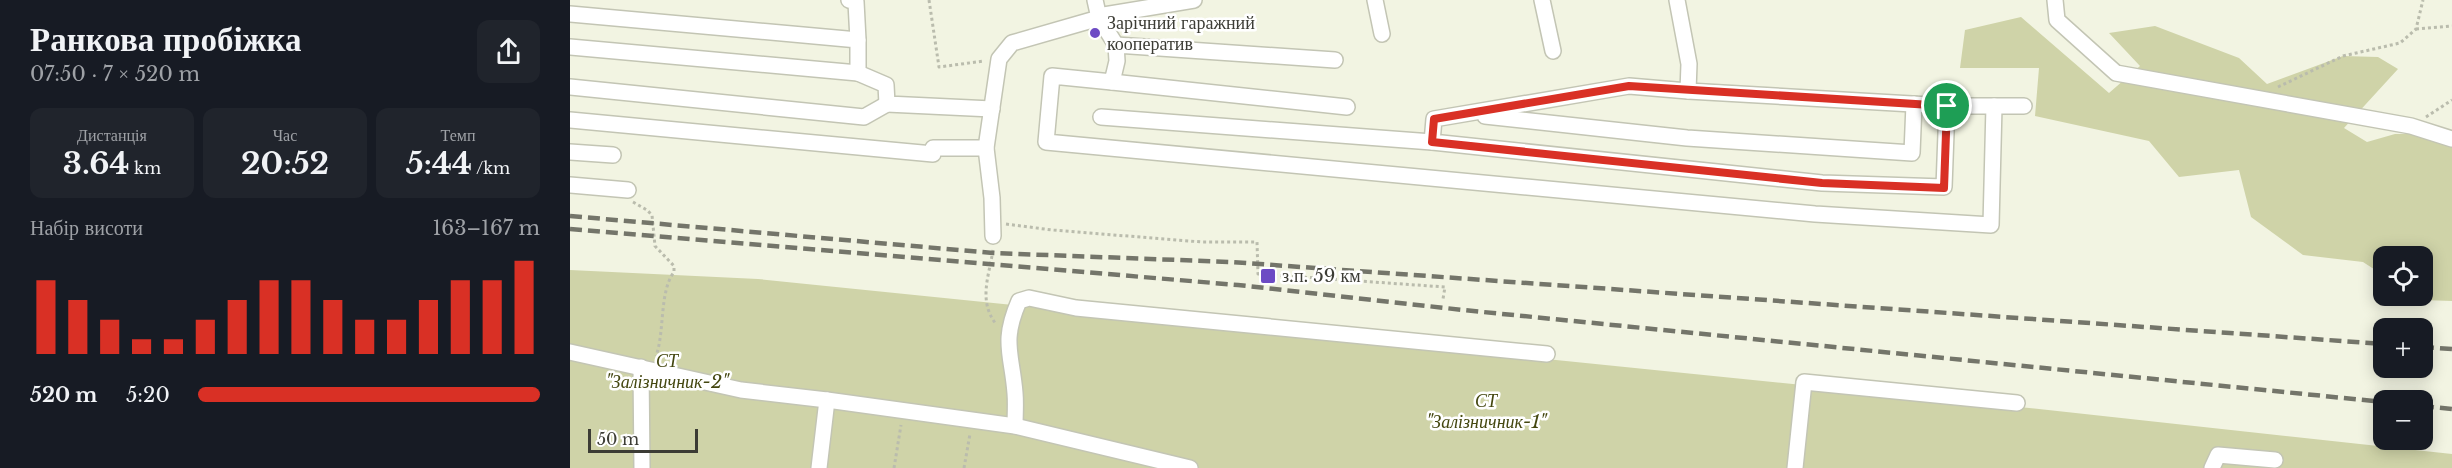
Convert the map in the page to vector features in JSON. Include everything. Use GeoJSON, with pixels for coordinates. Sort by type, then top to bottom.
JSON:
{"type":"FeatureCollection","features":[{"type":"Feature","properties":{"kind":"street"},"geometry":{"type":"LineString","coordinates":[[849,0],[856,2],[858,73]]}},
{"type":"Feature","properties":{"kind":"street"},"geometry":{"type":"LineString","coordinates":[[1095,0],[1098,17],[1116,45],[1117,61],[1112,82]]}},
{"type":"Feature","properties":{"kind":"street"},"geometry":{"type":"LineString","coordinates":[[993,229],[986,148],[999,59],[1012,43],[1098,17],[1194,0]]}},
{"type":"Feature","properties":{"kind":"street"},"geometry":{"type":"LineString","coordinates":[[1376,0],[1382,34]]}},
{"type":"Feature","properties":{"kind":"street"},"geometry":{"type":"LineString","coordinates":[[1542,0],[1553,51]]}},
{"type":"Feature","properties":{"kind":"street"},"geometry":{"type":"LineString","coordinates":[[1677,0],[1689,64],[1688,91]]}},
{"type":"Feature","properties":{"kind":"street"},"geometry":{"type":"LineString","coordinates":[[2055,0],[2056,20],[2116,73],[2411,126],[2452,139]]}},
{"type":"Feature","properties":{"kind":"street"},"geometry":{"type":"LineString","coordinates":[[570,14],[858,40]]}},
{"type":"Feature","properties":{"kind":"street"},"geometry":{"type":"LineString","coordinates":[[1116,45],[1335,60]]}},
{"type":"Feature","properties":{"kind":"street"},"geometry":{"type":"LineString","coordinates":[[570,47],[858,73],[886,85],[887,104]]}},
{"type":"Feature","properties":{"kind":"street"},"geometry":{"type":"LineString","coordinates":[[1347,107],[1052,76],[1046,142],[1815,214],[1991,225],[1994,106]]}},
{"type":"Feature","properties":{"kind":"street"},"geometry":{"type":"LineString","coordinates":[[1432,142],[1434,119],[1629,86],[1947,106],[2024,106]]}},
{"type":"Feature","properties":{"kind":"street"},"geometry":{"type":"LineString","coordinates":[[570,87],[864,117],[887,104],[992,109]]}},
{"type":"Feature","properties":{"kind":"street"},"geometry":{"type":"LineString","coordinates":[[1466,114],[1687,138],[1912,153],[1914,104]]}},
{"type":"Feature","properties":{"kind":"street"},"geometry":{"type":"LineString","coordinates":[[1101,117],[1432,142],[1822,183],[1944,188],[1947,106]]}},
{"type":"Feature","properties":{"kind":"street"},"geometry":{"type":"LineString","coordinates":[[570,120],[933,154],[933,148],[986,148]]}},
{"type":"Feature","properties":{"kind":"street"},"geometry":{"type":"LineString","coordinates":[[570,152],[613,155]]}},
{"type":"Feature","properties":{"kind":"street"},"geometry":{"type":"LineString","coordinates":[[570,185],[628,190]]}},
{"type":"Feature","properties":{"kind":"street"},"geometry":{"type":"LineString","coordinates":[[1015,426],[1016,394],[1008,344],[1012,318],[1018,301],[1029,298],[1076,308],[1547,354]]}},
{"type":"Feature","properties":{"kind":"street"},"geometry":{"type":"LineString","coordinates":[[570,352],[741,390],[1015,426],[1190,468]]}},
{"type":"Feature","properties":{"kind":"street"},"geometry":{"type":"LineString","coordinates":[[642,468],[646,368]]}},
{"type":"Feature","properties":{"kind":"street"},"geometry":{"type":"LineString","coordinates":[[1795,468],[1804,382],[2017,403]]}},
{"type":"Feature","properties":{"kind":"street"},"geometry":{"type":"LineString","coordinates":[[819,468],[827,400]]}},
{"type":"Feature","properties":{"kind":"street"},"geometry":{"type":"LineString","coordinates":[[2212,468],[2218,455],[2275,460]]}},
{"type":"Feature","properties":{"kind":"path"},"geometry":{"type":"LineString","coordinates":[[929,0],[939,67],[999,59]]}},
{"type":"Feature","properties":{"kind":"path"},"geometry":{"type":"LineString","coordinates":[[2258,97],[2343,56],[2400,43],[2416,29],[2423,0]]}},
{"type":"Feature","properties":{"kind":"path"},"geometry":{"type":"LineString","coordinates":[[2416,29],[2452,26]]}},
{"type":"Feature","properties":{"kind":"path"},"geometry":{"type":"LineString","coordinates":[[2411,126],[2452,100]]}},
{"type":"Feature","properties":{"kind":"path"},"geometry":{"type":"LineString","coordinates":[[628,190],[632,201],[652,215],[655,246],[674,266],[674,272],[667,281],[661,321],[661,341],[646,368]]}},
{"type":"Feature","properties":{"kind":"path"},"geometry":{"type":"LineString","coordinates":[[993,229],[1052,230],[1202,242],[1257,242],[1258,274],[1445,287],[1443,299]]}},
{"type":"Feature","properties":{"kind":"path"},"geometry":{"type":"LineString","coordinates":[[993,253],[986,287],[987,313],[1008,344]]}},
{"type":"Feature","properties":{"kind":"path"},"geometry":{"type":"LineString","coordinates":[[894,468],[903,410]]}},
{"type":"Feature","properties":{"kind":"path"},"geometry":{"type":"LineString","coordinates":[[964,468],[972,420]]}},
{"type":"Feature","properties":{"kind":"green space"},"geometry":{"type":"Polygon","coordinates":[[[2021,17],[2109,93],[2140,66],[2109,33],[2155,26],[2239,58],[2267,84],[2343,56],[2378,57],[2398,69],[2344,128],[2367,142],[2395,134],[2452,134],[2452,301],[2433,300],[2433,246],[2373,246],[2373,268],[2363,262],[2303,255],[2251,217],[2239,170],[2179,177],[2149,141],[2035,116],[2039,68],[1960,68],[1965,30],[2021,17]]]}},
{"type":"Feature","properties":{"kind":"green space","name":"СТ \"Залізничник-2\""},"geometry":{"type":"Polygon","coordinates":[[[570,270],[758,279],[2039,409],[2373,445],[2373,450],[2415,450],[2452,454],[2452,468],[570,468],[570,270]]]}},
{"type":"Feature","properties":{"kind":"railway"},"geometry":{"type":"LineString","coordinates":[[570,216],[993,253],[1231,262],[2373,343]]}},
{"type":"Feature","properties":{"kind":"railway"},"geometry":{"type":"LineString","coordinates":[[570,229],[1238,285],[1463,310],[2373,401]]}},
{"type":"Feature","properties":{"kind":"railway"},"geometry":{"type":"LineString","coordinates":[[2433,348],[2452,349]]}},
{"type":"Feature","properties":{"kind":"railway"},"geometry":{"type":"LineString","coordinates":[[2433,407],[2452,409]]}},
{"type":"Feature","properties":{"kind":"place","name":"Зарічний гаражний кооператив"},"geometry":{"type":"Point","coordinates":[1095,33]}},
{"type":"Feature","properties":{"kind":"place","name":"з.п. 59 км"},"geometry":{"type":"Point","coordinates":[1268,276]}},
{"type":"Feature","properties":{"kind":"route"},"geometry":{"type":"LineString","coordinates":[[1629,86],[1947,106],[1944,188],[1822,183],[1432,142],[1434,119],[1629,86]]}},
{"type":"Feature","properties":{"kind":"park label","name":"СТ \"Залізничник-1\""},"geometry":{"type":"Point","coordinates":[1486,411]}}]}
